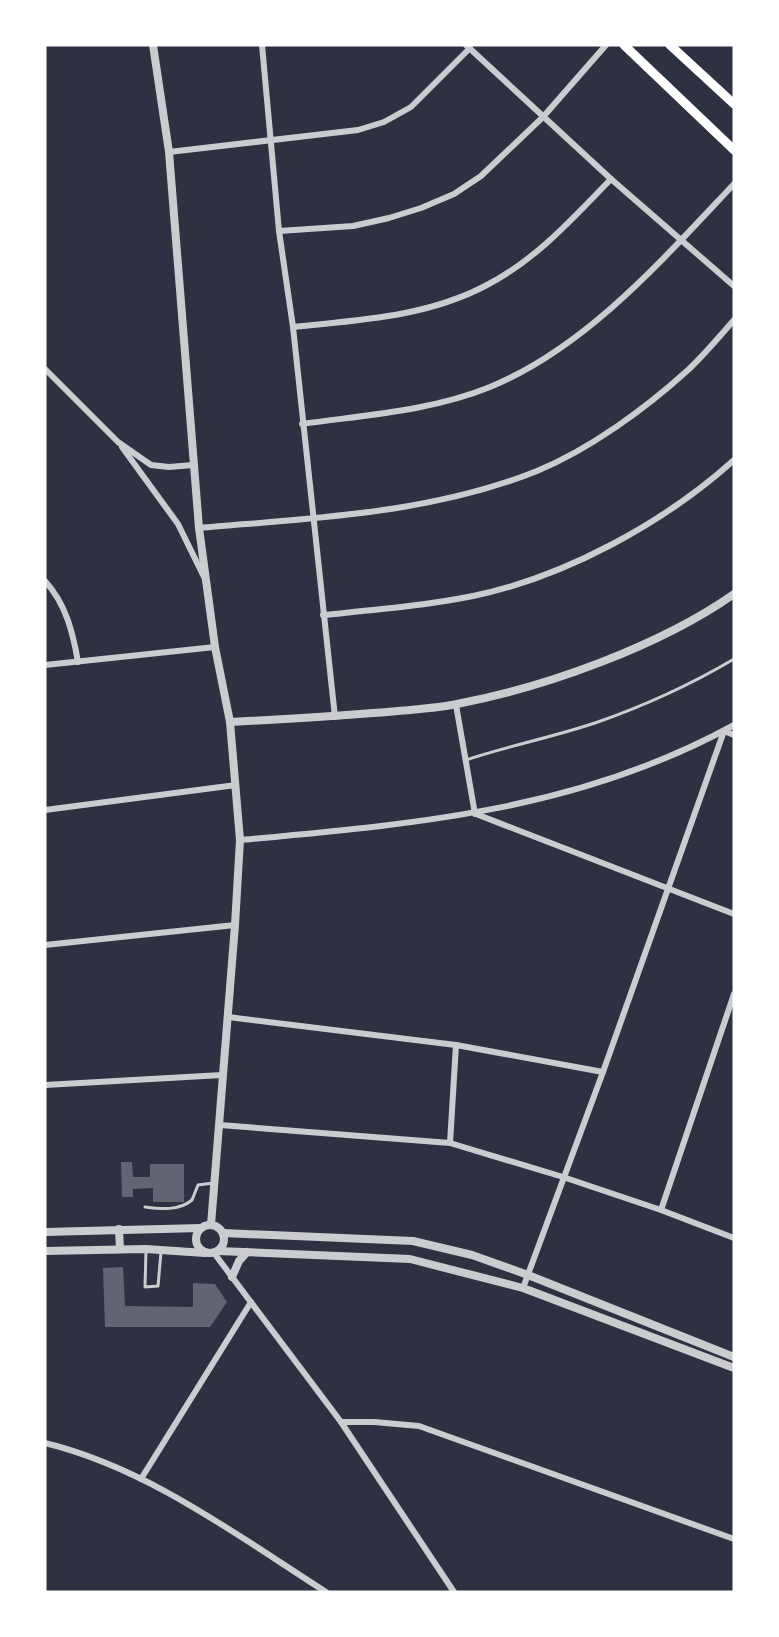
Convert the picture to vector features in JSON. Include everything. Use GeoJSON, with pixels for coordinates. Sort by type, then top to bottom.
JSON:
{"type":"FeatureCollection","features":[{"type":"Feature","properties":{"kind":"main road"},"geometry":{"type":"LineString","coordinates":[[624,45],[734,150]]}},
{"type":"Feature","properties":{"kind":"main road"},"geometry":{"type":"LineString","coordinates":[[670,45],[734,104]]}},
{"type":"Feature","properties":{"kind":"street"},"geometry":{"type":"LineString","coordinates":[[153,45],[169,152],[199,528],[215,647],[230,722],[240,840],[211,1225]]}},
{"type":"Feature","properties":{"kind":"street"},"geometry":{"type":"LineString","coordinates":[[262,45],[279,231],[293,327],[335,717]]}},
{"type":"Feature","properties":{"kind":"street"},"geometry":{"type":"LineString","coordinates":[[279,231],[353,226],[389,219],[443,199],[468,186],[482,176],[543,117],[606,45]]}},
{"type":"Feature","properties":{"kind":"street"},"geometry":{"type":"LineString","coordinates":[[169,152],[358,130],[397,116],[425,95],[468,47],[611,180],[734,286]]}},
{"type":"Feature","properties":{"kind":"street"},"geometry":{"type":"LineString","coordinates":[[293,327],[412,313],[451,301],[487,286],[523,262],[550,240],[611,180]]}},
{"type":"Feature","properties":{"kind":"street"},"geometry":{"type":"LineString","coordinates":[[302,424],[436,404],[499,383],[544,361],[593,326],[681,240],[734,184]]}},
{"type":"Feature","properties":{"kind":"street"},"geometry":{"type":"LineString","coordinates":[[199,528],[312,518],[420,504],[492,487],[539,470],[588,445],[647,404],[689,369],[734,320]]}},
{"type":"Feature","properties":{"kind":"street"},"geometry":{"type":"LineString","coordinates":[[45,369],[118,442],[178,524],[208,584]]}},
{"type":"Feature","properties":{"kind":"street"},"geometry":{"type":"LineString","coordinates":[[118,442],[151,465],[169,467],[194,465]]}},
{"type":"Feature","properties":{"kind":"street"},"geometry":{"type":"LineString","coordinates":[[323,615],[414,606],[475,595],[576,563],[668,511],[714,478],[734,460]]}},
{"type":"Feature","properties":{"kind":"street"},"geometry":{"type":"LineString","coordinates":[[45,581],[58,598],[67,617],[78,662]]}},
{"type":"Feature","properties":{"kind":"street"},"geometry":{"type":"LineString","coordinates":[[230,722],[335,717],[456,705],[516,690],[628,651],[682,627],[734,594]]}},
{"type":"Feature","properties":{"kind":"street"},"geometry":{"type":"LineString","coordinates":[[45,665],[215,647]]}},
{"type":"Feature","properties":{"kind":"street"},"geometry":{"type":"LineString","coordinates":[[456,705],[476,814]]}},
{"type":"Feature","properties":{"kind":"street"},"geometry":{"type":"LineString","coordinates":[[240,840],[386,827],[476,814],[543,799],[608,780],[672,756],[734,725]]}},
{"type":"Feature","properties":{"kind":"street"},"geometry":{"type":"LineString","coordinates":[[724,731],[734,735]]}},
{"type":"Feature","properties":{"kind":"street"},"geometry":{"type":"LineString","coordinates":[[523,1288],[603,1072],[724,731]]}},
{"type":"Feature","properties":{"kind":"street"},"geometry":{"type":"LineString","coordinates":[[45,810],[236,785]]}},
{"type":"Feature","properties":{"kind":"street"},"geometry":{"type":"LineString","coordinates":[[476,814],[734,914]]}},
{"type":"Feature","properties":{"kind":"street"},"geometry":{"type":"LineString","coordinates":[[45,945],[235,924]]}},
{"type":"Feature","properties":{"kind":"street"},"geometry":{"type":"LineString","coordinates":[[661,1210],[734,994]]}},
{"type":"Feature","properties":{"kind":"street"},"geometry":{"type":"LineString","coordinates":[[228,1017],[456,1045],[603,1072]]}},
{"type":"Feature","properties":{"kind":"street"},"geometry":{"type":"LineString","coordinates":[[450,1143],[456,1045]]}},
{"type":"Feature","properties":{"kind":"street"},"geometry":{"type":"LineString","coordinates":[[45,1085],[222,1075]]}},
{"type":"Feature","properties":{"kind":"street"},"geometry":{"type":"LineString","coordinates":[[220,1125],[450,1143],[563,1177],[661,1210],[734,1238]]}},
{"type":"Feature","properties":{"kind":"street"},"geometry":{"type":"LineString","coordinates":[[45,1232],[201,1228],[211,1225],[223,1233],[224,1241],[212,1252]]}},
{"type":"Feature","properties":{"kind":"street"},"geometry":{"type":"LineString","coordinates":[[201,1228],[196,1235],[196,1244],[212,1252],[342,1422],[456,1591]]}},
{"type":"Feature","properties":{"kind":"street"},"geometry":{"type":"LineString","coordinates":[[119,1230],[120,1249]]}},
{"type":"Feature","properties":{"kind":"street"},"geometry":{"type":"LineString","coordinates":[[223,1233],[413,1241],[472,1255],[734,1357]]}},
{"type":"Feature","properties":{"kind":"street"},"geometry":{"type":"LineString","coordinates":[[45,1251],[161,1249],[410,1258],[523,1288],[734,1368]]}},
{"type":"Feature","properties":{"kind":"street"},"geometry":{"type":"LineString","coordinates":[[232,1277],[239,1261],[247,1252]]}},
{"type":"Feature","properties":{"kind":"street"},"geometry":{"type":"LineString","coordinates":[[141,1479],[251,1302]]}},
{"type":"Feature","properties":{"kind":"street"},"geometry":{"type":"LineString","coordinates":[[342,1422],[419,1426],[734,1539]]}},
{"type":"Feature","properties":{"kind":"street"},"geometry":{"type":"LineString","coordinates":[[45,1443],[75,1450],[141,1479],[196,1509],[326,1592]]}},
{"type":"Feature","properties":{"kind":"lane"},"geometry":{"type":"LineString","coordinates":[[466,760],[594,723],[641,705],[704,676],[734,659]]}},
{"type":"Feature","properties":{"kind":"lane"},"geometry":{"type":"LineString","coordinates":[[145,1207],[177,1208],[192,1200],[198,1185],[214,1182]]}},
{"type":"Feature","properties":{"kind":"lane"},"geometry":{"type":"LineString","coordinates":[[146,1249],[145,1287],[158,1286],[161,1249]]}},
{"type":"Feature","properties":{"kind":"building"},"geometry":{"type":"Polygon","coordinates":[[[121,1162],[132,1162],[133,1177],[150,1177],[150,1164],[184,1164],[184,1202],[153,1202],[153,1188],[133,1189],[133,1197],[122,1197],[121,1162]]]}},
{"type":"Feature","properties":{"kind":"building"},"geometry":{"type":"Polygon","coordinates":[[[123,1267],[125,1306],[193,1307],[193,1283],[215,1284],[227,1302],[210,1327],[105,1327],[103,1268],[123,1267]]]}}]}
